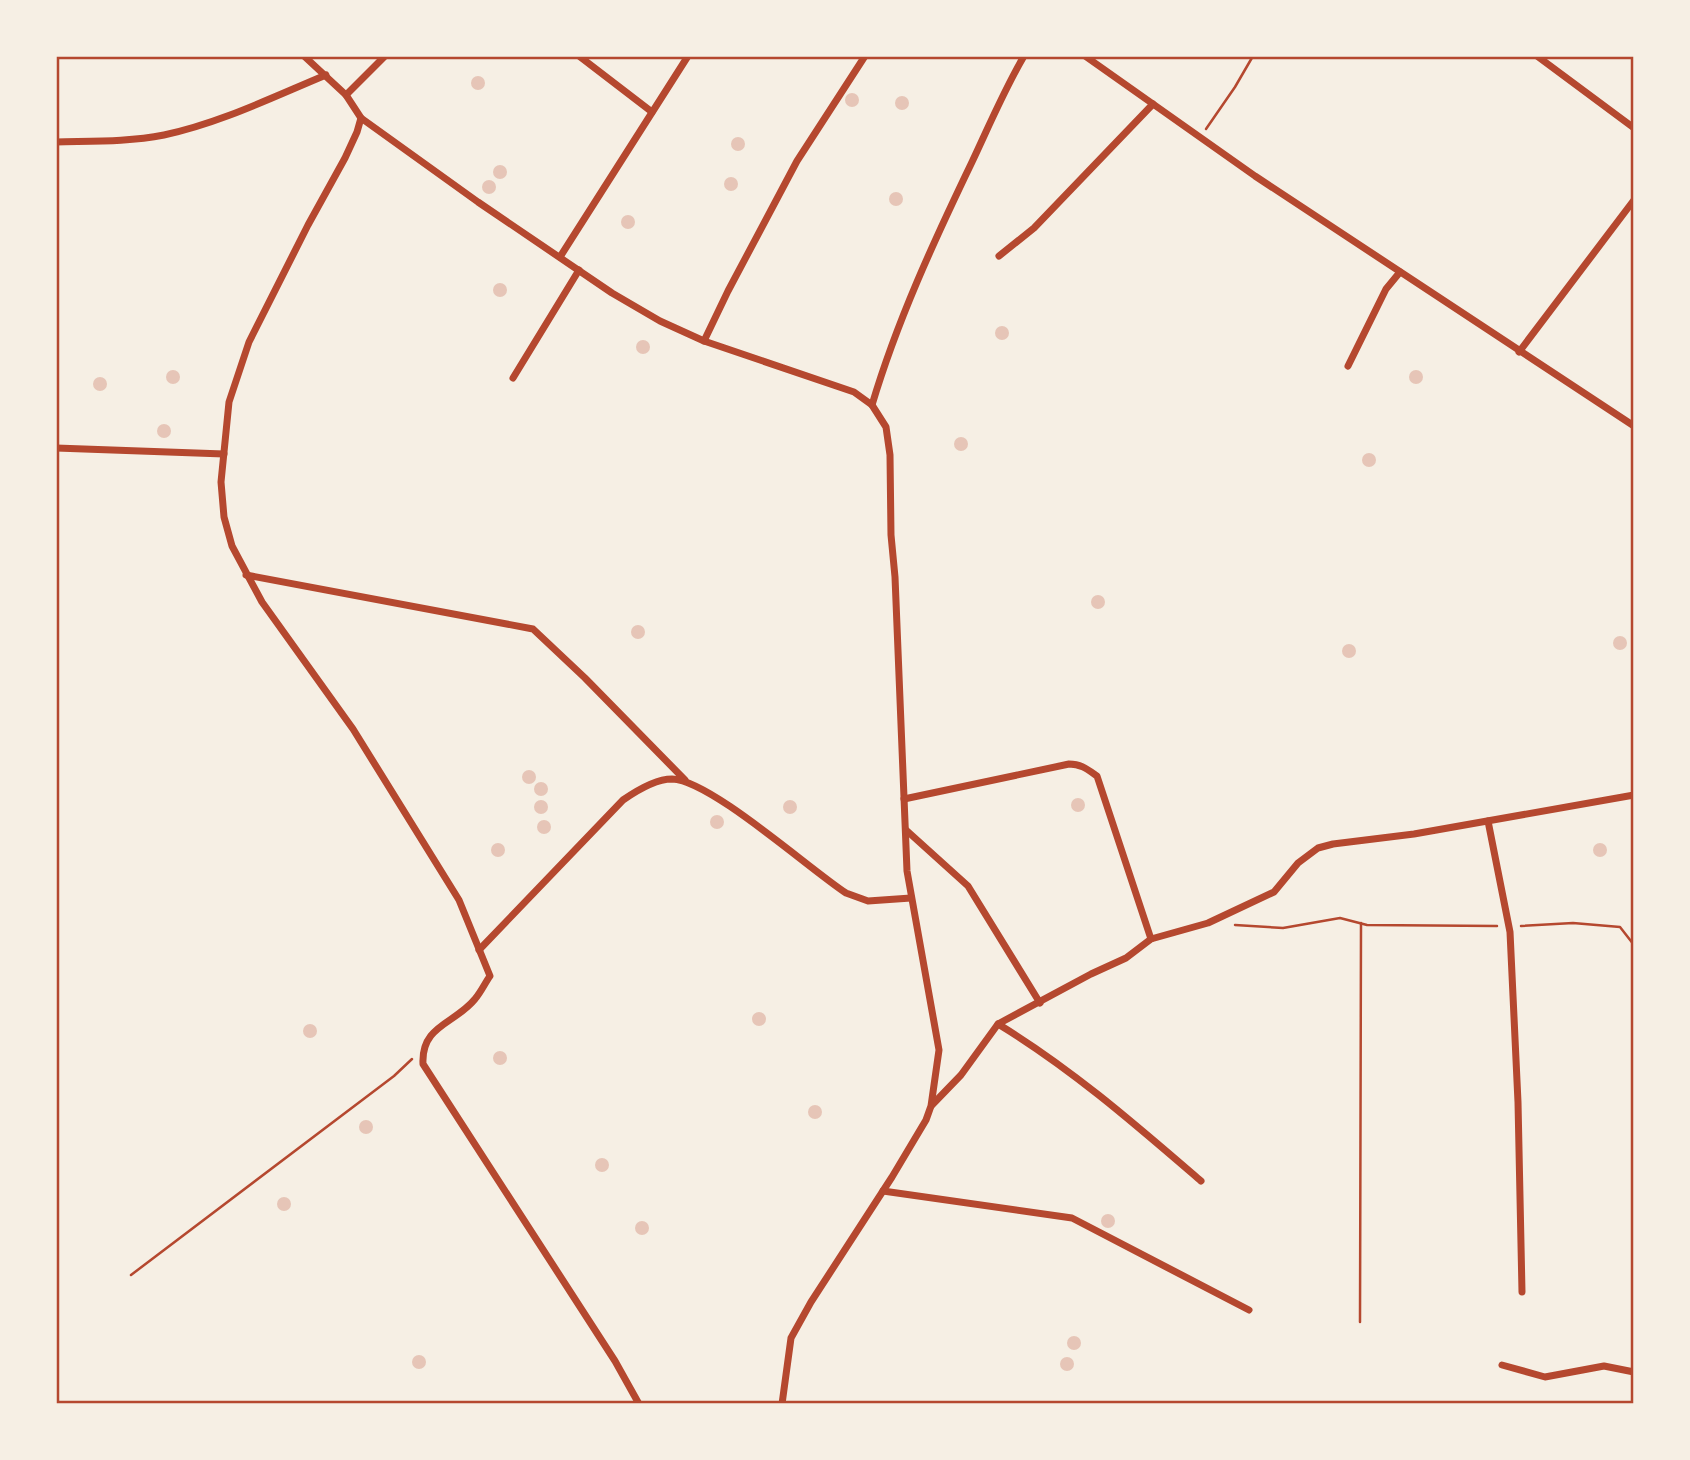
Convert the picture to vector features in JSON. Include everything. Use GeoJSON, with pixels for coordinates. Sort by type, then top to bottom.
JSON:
{"type":"FeatureCollection","features":[{"type":"Feature","properties":{"kind":"street"},"geometry":{"type":"LineString","coordinates":[[304,56],[346,95],[361,118],[579,270],[660,321],[705,341],[854,392],[872,405],[886,427],[890,455],[891,535],[911,898],[939,1050],[932,1106],[926,1120],[791,1338],[782,1404]]}},
{"type":"Feature","properties":{"kind":"street"},"geometry":{"type":"LineString","coordinates":[[346,95],[385,56]]}},
{"type":"Feature","properties":{"kind":"street"},"geometry":{"type":"LineString","coordinates":[[579,56],[652,112]]}},
{"type":"Feature","properties":{"kind":"street"},"geometry":{"type":"LineString","coordinates":[[560,257],[688,56]]}},
{"type":"Feature","properties":{"kind":"street"},"geometry":{"type":"LineString","coordinates":[[705,341],[728,291],[797,161],[865,56]]}},
{"type":"Feature","properties":{"kind":"street"},"geometry":{"type":"LineString","coordinates":[[872,405],[885,362],[938,231],[1024,56]]}},
{"type":"Feature","properties":{"kind":"street"},"geometry":{"type":"LineString","coordinates":[[1085,56],[1400,272],[1634,426]]}},
{"type":"Feature","properties":{"kind":"street"},"geometry":{"type":"LineString","coordinates":[[1537,56],[1634,128]]}},
{"type":"Feature","properties":{"kind":"street"},"geometry":{"type":"LineString","coordinates":[[56,142],[121,140],[197,127],[326,75]]}},
{"type":"Feature","properties":{"kind":"street"},"geometry":{"type":"LineString","coordinates":[[999,256],[1034,228],[1153,104]]}},
{"type":"Feature","properties":{"kind":"street"},"geometry":{"type":"LineString","coordinates":[[361,118],[345,158],[307,225],[249,342],[229,402],[221,482],[224,517],[232,546],[262,602],[353,729],[459,900],[490,976],[475,1001],[431,1035],[422,1049],[423,1064],[615,1361],[639,1404]]}},
{"type":"Feature","properties":{"kind":"street"},"geometry":{"type":"LineString","coordinates":[[1519,352],[1634,200]]}},
{"type":"Feature","properties":{"kind":"street"},"geometry":{"type":"LineString","coordinates":[[513,378],[579,270]]}},
{"type":"Feature","properties":{"kind":"street"},"geometry":{"type":"LineString","coordinates":[[1348,366],[1386,289],[1400,272]]}},
{"type":"Feature","properties":{"kind":"street"},"geometry":{"type":"LineString","coordinates":[[56,448],[224,454]]}},
{"type":"Feature","properties":{"kind":"street"},"geometry":{"type":"LineString","coordinates":[[246,575],[533,629],[686,781],[721,801],[845,893],[868,901],[911,898]]}},
{"type":"Feature","properties":{"kind":"street"},"geometry":{"type":"LineString","coordinates":[[904,799],[1069,764],[1079,764],[1087,768],[1097,775],[1151,939]]}},
{"type":"Feature","properties":{"kind":"street"},"geometry":{"type":"LineString","coordinates":[[480,950],[623,800],[638,790],[668,779],[686,781]]}},
{"type":"Feature","properties":{"kind":"street"},"geometry":{"type":"LineString","coordinates":[[932,1106],[961,1075],[998,1024],[1126,958],[1151,939],[1208,923],[1274,892],[1298,863],[1318,848],[1634,795]]}},
{"type":"Feature","properties":{"kind":"street"},"geometry":{"type":"LineString","coordinates":[[1488,821],[1509,926],[1518,1102],[1522,1292]]}},
{"type":"Feature","properties":{"kind":"street"},"geometry":{"type":"LineString","coordinates":[[906,830],[968,886],[1040,1003]]}},
{"type":"Feature","properties":{"kind":"street"},"geometry":{"type":"LineString","coordinates":[[998,1024],[1036,1047],[1102,1097],[1201,1181]]}},
{"type":"Feature","properties":{"kind":"street"},"geometry":{"type":"LineString","coordinates":[[883,1191],[1072,1218],[1249,1310]]}},
{"type":"Feature","properties":{"kind":"street"},"geometry":{"type":"LineString","coordinates":[[1502,1365],[1545,1377],[1604,1366],[1634,1372]]}},
{"type":"Feature","properties":{"kind":"path"},"geometry":{"type":"LineString","coordinates":[[1200,137],[1253,56]]}},
{"type":"Feature","properties":{"kind":"path"},"geometry":{"type":"LineString","coordinates":[[1233,925],[1283,928],[1340,918],[1361,923],[1509,926],[1573,923],[1620,927],[1634,945]]}},
{"type":"Feature","properties":{"kind":"path"},"geometry":{"type":"LineString","coordinates":[[1360,1322],[1361,923]]}},
{"type":"Feature","properties":{"kind":"path"},"geometry":{"type":"LineString","coordinates":[[131,1275],[394,1076],[422,1049]]}},
{"type":"Feature","properties":{"kind":"building"},"geometry":{"type":"Polygon","coordinates":[[[478,76],[483,78],[483,88],[478,90],[473,88],[471,83],[473,78],[478,76]]]}},
{"type":"Feature","properties":{"kind":"building"},"geometry":{"type":"Polygon","coordinates":[[[852,93],[857,95],[857,105],[852,107],[847,105],[845,100],[847,95],[852,93]]]}},
{"type":"Feature","properties":{"kind":"building"},"geometry":{"type":"Polygon","coordinates":[[[902,96],[907,98],[907,108],[902,110],[897,108],[895,103],[897,98],[902,96]]]}},
{"type":"Feature","properties":{"kind":"building"},"geometry":{"type":"Polygon","coordinates":[[[738,137],[743,139],[743,149],[738,151],[733,149],[731,144],[733,139],[738,137]]]}},
{"type":"Feature","properties":{"kind":"building"},"geometry":{"type":"Polygon","coordinates":[[[500,165],[505,167],[505,177],[500,179],[495,177],[493,172],[495,167],[500,165]]]}},
{"type":"Feature","properties":{"kind":"building"},"geometry":{"type":"Polygon","coordinates":[[[731,177],[736,179],[736,189],[731,191],[726,189],[724,184],[726,179],[731,177]]]}},
{"type":"Feature","properties":{"kind":"building"},"geometry":{"type":"Polygon","coordinates":[[[489,180],[494,182],[494,192],[489,194],[484,192],[482,187],[484,182],[489,180]]]}},
{"type":"Feature","properties":{"kind":"building"},"geometry":{"type":"Polygon","coordinates":[[[896,192],[901,194],[901,204],[896,206],[891,204],[889,199],[891,194],[896,192]]]}},
{"type":"Feature","properties":{"kind":"building"},"geometry":{"type":"Polygon","coordinates":[[[628,215],[633,217],[633,227],[628,229],[623,227],[621,222],[623,217],[628,215]]]}},
{"type":"Feature","properties":{"kind":"building"},"geometry":{"type":"Polygon","coordinates":[[[500,283],[505,285],[505,295],[500,297],[495,295],[493,290],[495,285],[500,283]]]}},
{"type":"Feature","properties":{"kind":"building"},"geometry":{"type":"Polygon","coordinates":[[[1002,326],[1007,328],[1007,338],[1002,340],[997,338],[995,333],[997,328],[1002,326]]]}},
{"type":"Feature","properties":{"kind":"building"},"geometry":{"type":"Polygon","coordinates":[[[643,340],[648,342],[648,352],[643,354],[638,352],[636,347],[638,342],[643,340]]]}},
{"type":"Feature","properties":{"kind":"building"},"geometry":{"type":"Polygon","coordinates":[[[173,370],[178,372],[178,382],[173,384],[168,382],[166,377],[168,372],[173,370]]]}},
{"type":"Feature","properties":{"kind":"building"},"geometry":{"type":"Polygon","coordinates":[[[1416,370],[1421,372],[1421,382],[1416,384],[1411,382],[1409,377],[1411,372],[1416,370]]]}},
{"type":"Feature","properties":{"kind":"building"},"geometry":{"type":"Polygon","coordinates":[[[100,377],[105,379],[105,389],[100,391],[95,389],[93,384],[95,379],[100,377]]]}},
{"type":"Feature","properties":{"kind":"building"},"geometry":{"type":"Polygon","coordinates":[[[164,424],[169,426],[169,436],[164,438],[159,436],[157,431],[159,426],[164,424]]]}},
{"type":"Feature","properties":{"kind":"building"},"geometry":{"type":"Polygon","coordinates":[[[961,437],[966,439],[966,449],[961,451],[956,449],[954,444],[956,439],[961,437]]]}},
{"type":"Feature","properties":{"kind":"building"},"geometry":{"type":"Polygon","coordinates":[[[1369,453],[1374,455],[1374,465],[1369,467],[1364,465],[1362,460],[1364,455],[1369,453]]]}},
{"type":"Feature","properties":{"kind":"building"},"geometry":{"type":"Polygon","coordinates":[[[1098,595],[1103,597],[1103,607],[1098,609],[1093,607],[1091,602],[1093,597],[1098,595]]]}},
{"type":"Feature","properties":{"kind":"building"},"geometry":{"type":"Polygon","coordinates":[[[638,625],[643,627],[643,637],[638,639],[633,637],[631,632],[633,627],[638,625]]]}},
{"type":"Feature","properties":{"kind":"building"},"geometry":{"type":"Polygon","coordinates":[[[1620,636],[1625,638],[1625,648],[1620,650],[1615,648],[1613,643],[1615,638],[1620,636]]]}},
{"type":"Feature","properties":{"kind":"building"},"geometry":{"type":"Polygon","coordinates":[[[1349,644],[1354,646],[1354,656],[1349,658],[1344,656],[1342,651],[1344,646],[1349,644]]]}},
{"type":"Feature","properties":{"kind":"building"},"geometry":{"type":"Polygon","coordinates":[[[529,770],[534,772],[534,782],[529,784],[524,782],[522,777],[524,772],[529,770]]]}},
{"type":"Feature","properties":{"kind":"building"},"geometry":{"type":"Polygon","coordinates":[[[541,782],[546,784],[546,794],[541,796],[536,794],[534,789],[536,784],[541,782]]]}},
{"type":"Feature","properties":{"kind":"building"},"geometry":{"type":"Polygon","coordinates":[[[1078,798],[1083,800],[1083,810],[1078,812],[1073,810],[1071,805],[1073,800],[1078,798]]]}},
{"type":"Feature","properties":{"kind":"building"},"geometry":{"type":"Polygon","coordinates":[[[541,800],[546,802],[546,812],[541,814],[536,812],[534,807],[536,802],[541,800]]]}},
{"type":"Feature","properties":{"kind":"building"},"geometry":{"type":"Polygon","coordinates":[[[790,800],[795,802],[795,812],[790,814],[785,812],[783,807],[785,802],[790,800]]]}},
{"type":"Feature","properties":{"kind":"building"},"geometry":{"type":"Polygon","coordinates":[[[717,815],[722,817],[722,827],[717,829],[712,827],[710,822],[712,817],[717,815]]]}},
{"type":"Feature","properties":{"kind":"building"},"geometry":{"type":"Polygon","coordinates":[[[544,820],[549,822],[549,832],[544,834],[539,832],[537,827],[539,822],[544,820]]]}},
{"type":"Feature","properties":{"kind":"building"},"geometry":{"type":"Polygon","coordinates":[[[498,843],[503,845],[503,855],[498,857],[493,855],[491,850],[493,845],[498,843]]]}},
{"type":"Feature","properties":{"kind":"building"},"geometry":{"type":"Polygon","coordinates":[[[1600,843],[1605,845],[1605,855],[1600,857],[1595,855],[1593,850],[1595,845],[1600,843]]]}},
{"type":"Feature","properties":{"kind":"building"},"geometry":{"type":"Polygon","coordinates":[[[759,1012],[764,1014],[764,1024],[759,1026],[754,1024],[752,1019],[754,1014],[759,1012]]]}},
{"type":"Feature","properties":{"kind":"building"},"geometry":{"type":"Polygon","coordinates":[[[310,1024],[315,1026],[315,1036],[310,1038],[305,1036],[303,1031],[305,1026],[310,1024]]]}},
{"type":"Feature","properties":{"kind":"building"},"geometry":{"type":"Polygon","coordinates":[[[500,1051],[505,1053],[505,1063],[500,1065],[495,1063],[493,1058],[495,1053],[500,1051]]]}},
{"type":"Feature","properties":{"kind":"building"},"geometry":{"type":"Polygon","coordinates":[[[815,1105],[820,1107],[820,1117],[815,1119],[810,1117],[808,1112],[810,1107],[815,1105]]]}},
{"type":"Feature","properties":{"kind":"building"},"geometry":{"type":"Polygon","coordinates":[[[366,1120],[371,1122],[371,1132],[366,1134],[361,1132],[359,1127],[361,1122],[366,1120]]]}},
{"type":"Feature","properties":{"kind":"building"},"geometry":{"type":"Polygon","coordinates":[[[602,1158],[607,1160],[607,1170],[602,1172],[597,1170],[595,1165],[597,1160],[602,1158]]]}},
{"type":"Feature","properties":{"kind":"building"},"geometry":{"type":"Polygon","coordinates":[[[284,1197],[289,1199],[289,1209],[284,1211],[279,1209],[277,1204],[279,1199],[284,1197]]]}},
{"type":"Feature","properties":{"kind":"building"},"geometry":{"type":"Polygon","coordinates":[[[1108,1214],[1113,1216],[1113,1226],[1108,1228],[1103,1226],[1101,1221],[1103,1216],[1108,1214]]]}},
{"type":"Feature","properties":{"kind":"building"},"geometry":{"type":"Polygon","coordinates":[[[642,1221],[647,1223],[647,1233],[642,1235],[637,1233],[635,1228],[637,1223],[642,1221]]]}},
{"type":"Feature","properties":{"kind":"building"},"geometry":{"type":"Polygon","coordinates":[[[1074,1336],[1079,1338],[1079,1348],[1074,1350],[1069,1348],[1067,1343],[1069,1338],[1074,1336]]]}},
{"type":"Feature","properties":{"kind":"building"},"geometry":{"type":"Polygon","coordinates":[[[419,1355],[424,1357],[424,1367],[419,1369],[414,1367],[412,1362],[414,1357],[419,1355]]]}},
{"type":"Feature","properties":{"kind":"building"},"geometry":{"type":"Polygon","coordinates":[[[1067,1357],[1072,1359],[1072,1369],[1067,1371],[1062,1369],[1060,1364],[1062,1359],[1067,1357]]]}}]}
